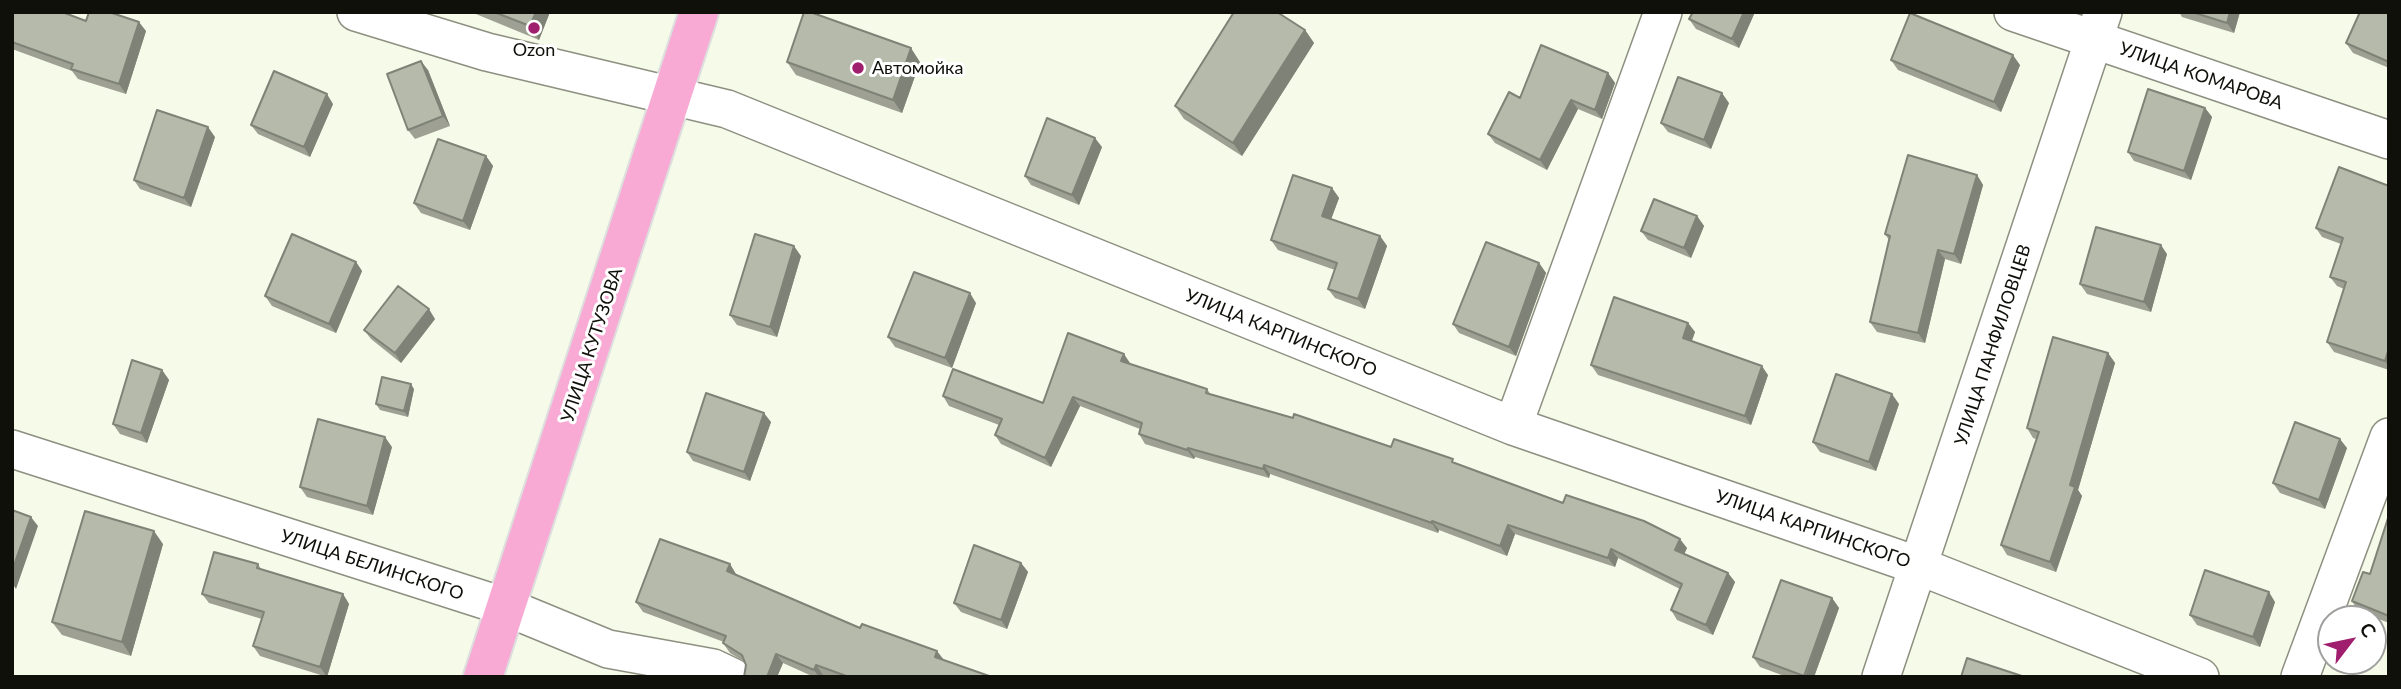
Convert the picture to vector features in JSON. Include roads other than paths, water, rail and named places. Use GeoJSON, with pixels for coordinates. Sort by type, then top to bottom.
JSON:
{"type":"FeatureCollection","features":[{"type":"Feature","properties":{"kind":"main road","name":"УЛИЦА КУТУЗОВА"},"geometry":{"type":"LineString","coordinates":[[483,677],[699,12]]}},
{"type":"Feature","properties":{"kind":"street","name":"УЛИЦА КАРПИНСКОГО"},"geometry":{"type":"LineString","coordinates":[[356,12],[488,52],[727,110],[1513,426],[1919,566],[2200,677]]}},
{"type":"Feature","properties":{"kind":"street"},"geometry":{"type":"LineString","coordinates":[[1513,426],[1663,12]]}},
{"type":"Feature","properties":{"kind":"street","name":"УЛИЦА КОМАРОВА"},"geometry":{"type":"LineString","coordinates":[[2013,12],[2099,26],[2389,140]]}},
{"type":"Feature","properties":{"kind":"street","name":"УЛИЦА ПАНФИЛОВЦЕВ"},"geometry":{"type":"LineString","coordinates":[[1881,677],[2099,26]]}},
{"type":"Feature","properties":{"kind":"street"},"geometry":{"type":"LineString","coordinates":[[2301,677],[2389,437]]}},
{"type":"Feature","properties":{"kind":"street","name":"УЛИЦА БЕЛИНСКОГО"},"geometry":{"type":"LineString","coordinates":[[12,449],[506,607],[608,649],[713,668],[732,677]]}},
{"type":"Feature","properties":{"kind":"place","name":"Ozon"},"geometry":{"type":"Point","coordinates":[534,28]}},
{"type":"Feature","properties":{"kind":"place","name":"Автомойка"},"geometry":{"type":"Point","coordinates":[858,68]}}]}
